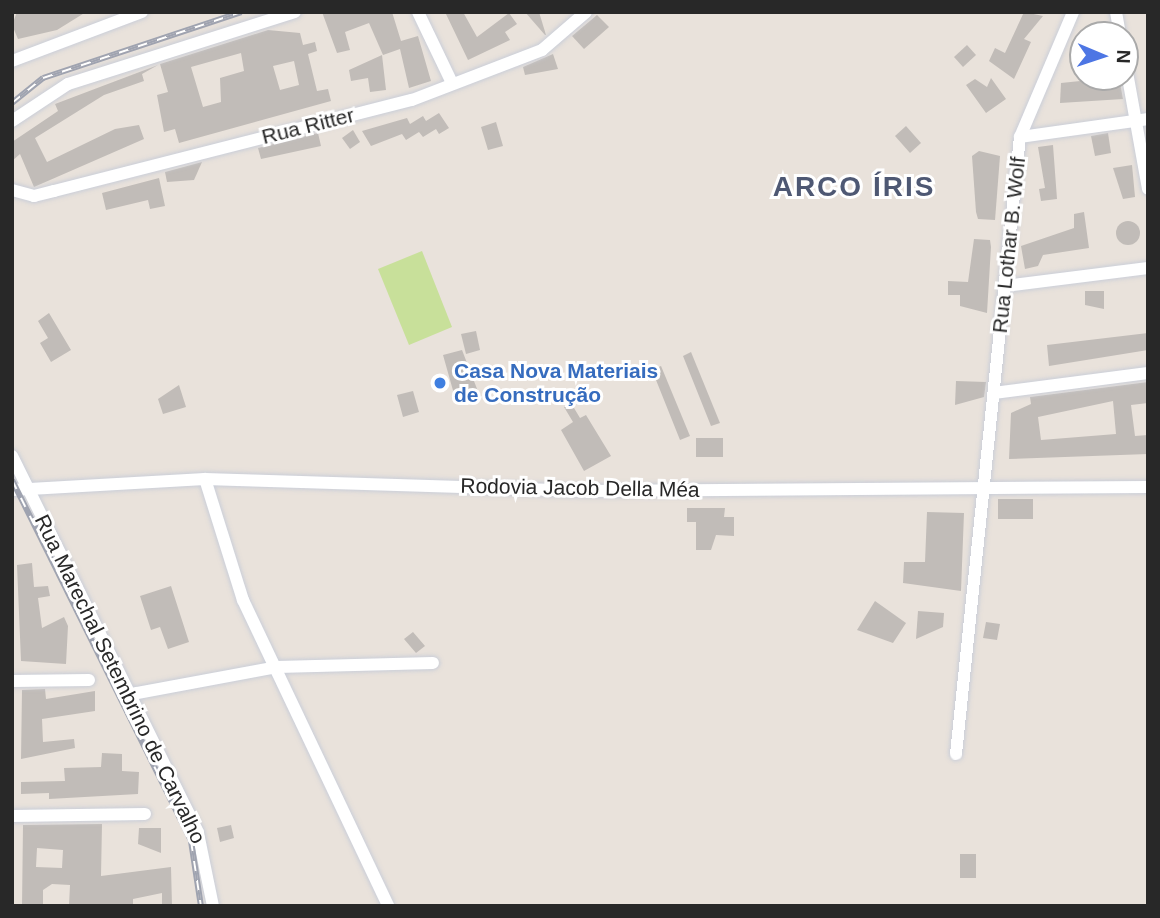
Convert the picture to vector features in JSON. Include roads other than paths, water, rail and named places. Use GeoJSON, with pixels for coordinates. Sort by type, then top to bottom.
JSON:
{"type":"FeatureCollection","features":[{"type":"Feature","properties":{"kind":"street"},"geometry":{"type":"LineString","coordinates":[[12,61],[128,14],[142,12]]}},
{"type":"Feature","properties":{"kind":"street"},"geometry":{"type":"LineString","coordinates":[[12,121],[68,84],[295,12]]}},
{"type":"Feature","properties":{"kind":"street"},"geometry":{"type":"LineString","coordinates":[[418,12],[452,83]]}},
{"type":"Feature","properties":{"kind":"street","name":"Rua Lothar B. Wolf"},"geometry":{"type":"LineString","coordinates":[[956,754],[1020,137],[1073,12]]}},
{"type":"Feature","properties":{"kind":"street","name":"Rua Ritter"},"geometry":{"type":"LineString","coordinates":[[12,190],[34,196],[79,186],[412,100],[542,50],[580,14]]}},
{"type":"Feature","properties":{"kind":"street"},"geometry":{"type":"LineString","coordinates":[[1134,91],[1142,120],[1148,189]]}},
{"type":"Feature","properties":{"kind":"street"},"geometry":{"type":"LineString","coordinates":[[1020,137],[1142,120]]}},
{"type":"Feature","properties":{"kind":"street"},"geometry":{"type":"LineString","coordinates":[[1005,286],[1148,268]]}},
{"type":"Feature","properties":{"kind":"street"},"geometry":{"type":"LineString","coordinates":[[994,393],[1148,373]]}},
{"type":"Feature","properties":{"kind":"street","name":"Rua Marechal Setembrino de Carvalho"},"geometry":{"type":"LineString","coordinates":[[12,456],[132,694],[198,833],[213,906]]}},
{"type":"Feature","properties":{"kind":"street"},"geometry":{"type":"LineString","coordinates":[[205,479],[243,600],[388,906]]}},
{"type":"Feature","properties":{"kind":"street","name":"Rodovia Jacob Della Méa"},"geometry":{"type":"LineString","coordinates":[[12,490],[205,479],[587,491],[1148,487]]}},
{"type":"Feature","properties":{"kind":"street"},"geometry":{"type":"LineString","coordinates":[[132,694],[277,667],[433,663]]}},
{"type":"Feature","properties":{"kind":"street"},"geometry":{"type":"LineString","coordinates":[[12,681],[89,680]]}},
{"type":"Feature","properties":{"kind":"street"},"geometry":{"type":"LineString","coordinates":[[12,816],[145,814]]}},
{"type":"Feature","properties":{"kind":"railway"},"geometry":{"type":"LineString","coordinates":[[12,103],[43,78],[241,12]]}},
{"type":"Feature","properties":{"kind":"railway"},"geometry":{"type":"LineString","coordinates":[[12,480],[191,841],[201,906]]}},
{"type":"Feature","properties":{"kind":"place","name":"Casa Nova Materiais de Construção"},"geometry":{"type":"Point","coordinates":[440,383]}},
{"type":"Feature","properties":{"kind":"district","name":"ARCO ÍRIS"},"geometry":{"type":"Point","coordinates":[854,187]}}]}
